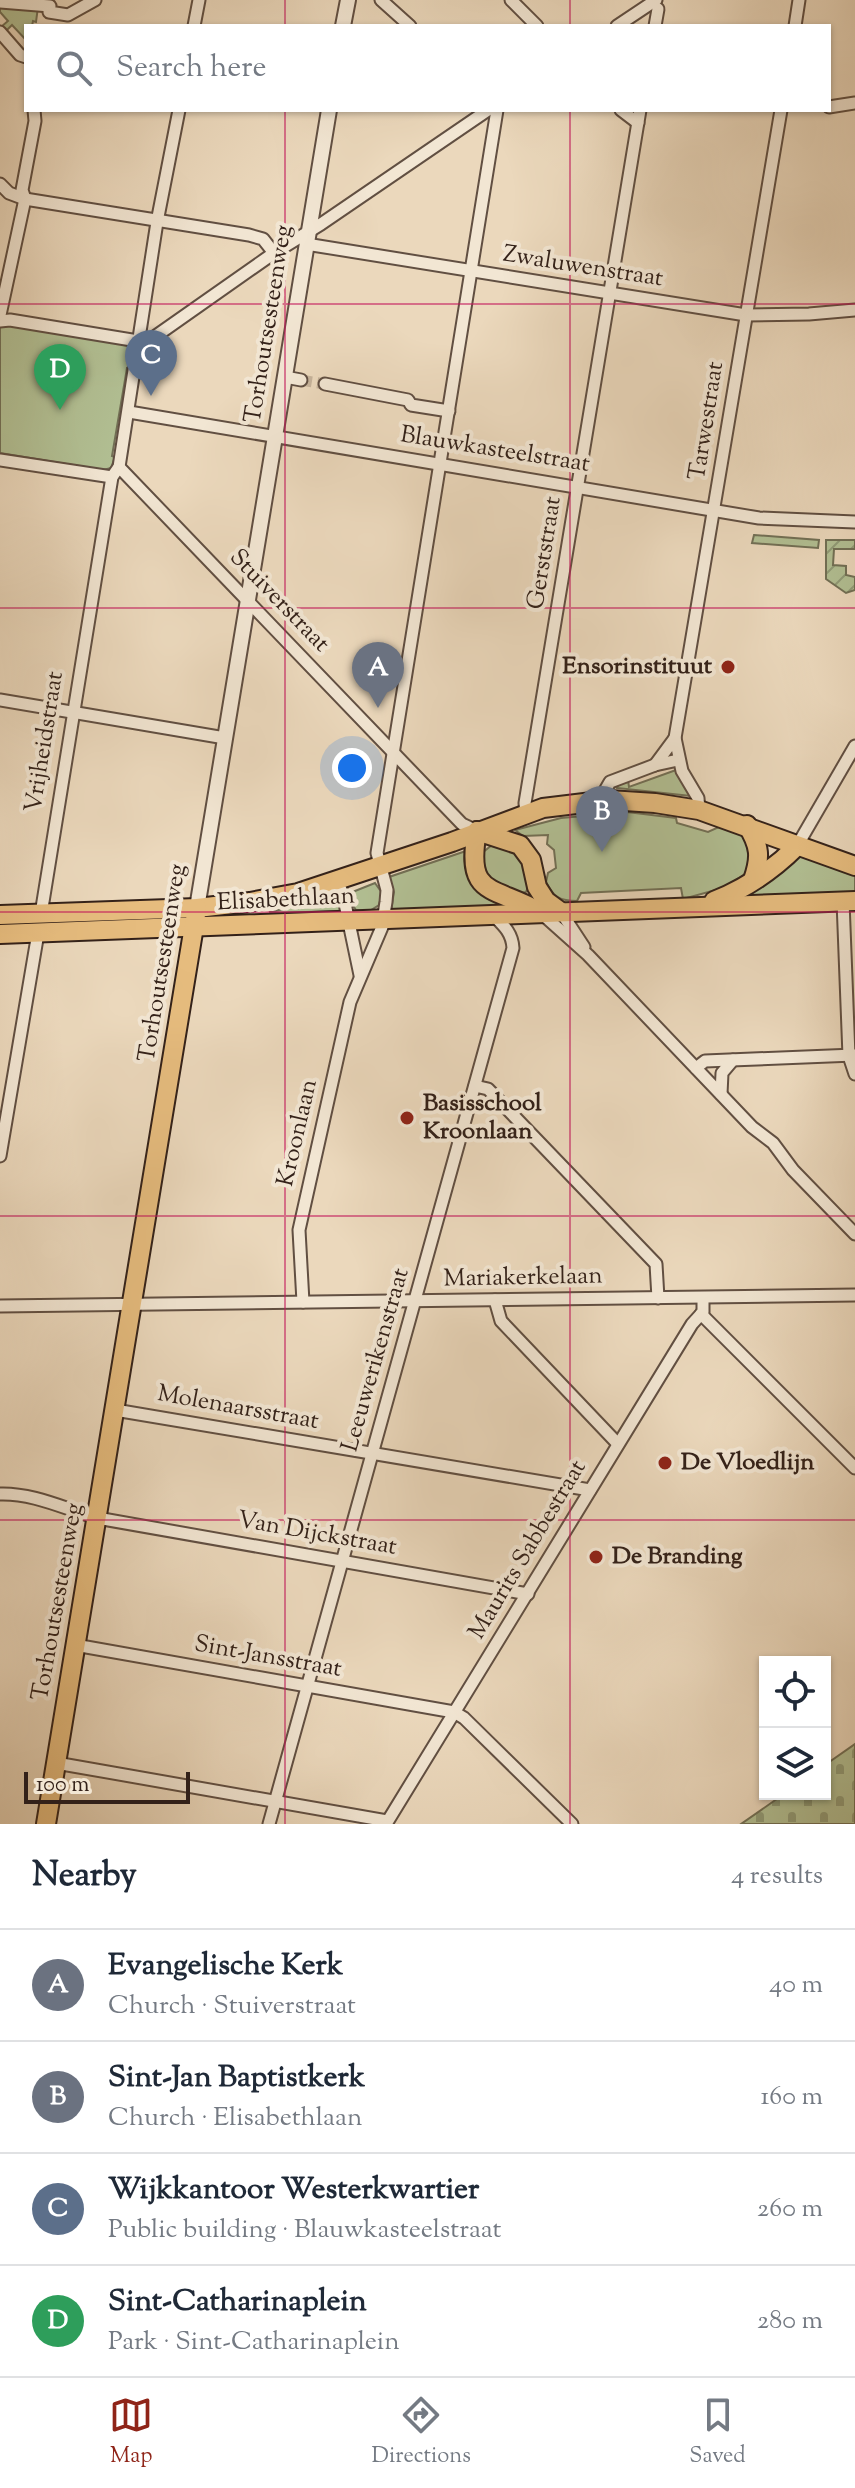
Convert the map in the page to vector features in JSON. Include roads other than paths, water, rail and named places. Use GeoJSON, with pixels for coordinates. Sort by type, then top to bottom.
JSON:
{"type":"FeatureCollection","features":[{"type":"Feature","properties":{"kind":"main road","name":"Elisabethlaan"},"geometry":{"type":"LineString","coordinates":[[0,915],[197,908],[298,893],[526,814],[556,805],[599,801],[655,803],[699,810],[855,866]]}},
{"type":"Feature","properties":{"kind":"main road"},"geometry":{"type":"LineString","coordinates":[[747,825],[757,841],[760,856],[753,880]]}},
{"type":"Feature","properties":{"kind":"main road","name":"Elisabethlaan"},"geometry":{"type":"LineString","coordinates":[[477,831],[473,868],[482,884],[540,912]]}},
{"type":"Feature","properties":{"kind":"main road"},"geometry":{"type":"LineString","coordinates":[[477,831],[520,845],[531,860],[537,887],[546,901],[561,912]]}},
{"type":"Feature","properties":{"kind":"main road","name":"Elisabethlaan"},"geometry":{"type":"LineString","coordinates":[[692,908],[735,893],[797,846]]}},
{"type":"Feature","properties":{"kind":"main road","name":"Elisabethlaan"},"geometry":{"type":"LineString","coordinates":[[0,934],[193,929],[347,920],[849,901]]}},
{"type":"Feature","properties":{"kind":"main road","name":"Torhoutsesteenweg"},"geometry":{"type":"LineString","coordinates":[[46,1824],[197,908]]}},
{"type":"Feature","properties":{"kind":"main road","name":"Vrijheidstraat"},"geometry":{"type":"LineString","coordinates":[[38,933],[41,914]]}},
{"type":"Feature","properties":{"kind":"street"},"geometry":{"type":"LineString","coordinates":[[0,2],[50,6],[68,15],[95,0]]}},
{"type":"Feature","properties":{"kind":"street"},"geometry":{"type":"LineString","coordinates":[[194,24],[199,0]]}},
{"type":"Feature","properties":{"kind":"street"},"geometry":{"type":"LineString","coordinates":[[343,24],[348,0]]}},
{"type":"Feature","properties":{"kind":"street"},"geometry":{"type":"LineString","coordinates":[[381,0],[408,24]]}},
{"type":"Feature","properties":{"kind":"street"},"geometry":{"type":"LineString","coordinates":[[511,0],[535,24]]}},
{"type":"Feature","properties":{"kind":"street"},"geometry":{"type":"LineString","coordinates":[[795,24],[799,0]]}},
{"type":"Feature","properties":{"kind":"street"},"geometry":{"type":"LineString","coordinates":[[621,24],[657,4]]}},
{"type":"Feature","properties":{"kind":"street"},"geometry":{"type":"LineString","coordinates":[[655,24],[657,4]]}},
{"type":"Feature","properties":{"kind":"street"},"geometry":{"type":"LineString","coordinates":[[0,32],[24,56]]}},
{"type":"Feature","properties":{"kind":"street"},"geometry":{"type":"LineString","coordinates":[[831,107],[855,103]]}},
{"type":"Feature","properties":{"kind":"street"},"geometry":{"type":"LineString","coordinates":[[34,112],[22,190],[25,199],[0,318],[144,342],[163,332],[274,253],[307,238],[485,112]]}},
{"type":"Feature","properties":{"kind":"street","name":"Vrijheidstraat"},"geometry":{"type":"LineString","coordinates":[[41,914],[116,472],[129,412],[157,222],[179,112]]}},
{"type":"Feature","properties":{"kind":"street","name":"Torhoutsesteenweg"},"geometry":{"type":"LineString","coordinates":[[197,908],[329,112]]}},
{"type":"Feature","properties":{"kind":"street"},"geometry":{"type":"LineString","coordinates":[[380,867],[377,853],[392,751],[497,112]]}},
{"type":"Feature","properties":{"kind":"street"},"geometry":{"type":"LineString","coordinates":[[624,112],[638,123]]}},
{"type":"Feature","properties":{"kind":"street","name":"Gerststraat"},"geometry":{"type":"LineString","coordinates":[[526,814],[525,803],[640,112]]}},
{"type":"Feature","properties":{"kind":"street","name":"Tarwestraat"},"geometry":{"type":"LineString","coordinates":[[699,810],[698,798],[678,760],[675,738],[781,112]]}},
{"type":"Feature","properties":{"kind":"street"},"geometry":{"type":"LineString","coordinates":[[0,184],[9,193],[25,199],[249,235],[263,239],[274,253]]}},
{"type":"Feature","properties":{"kind":"street","name":"Zwaluwenstraat"},"geometry":{"type":"LineString","coordinates":[[307,238],[472,272],[746,315],[855,310]]}},
{"type":"Feature","properties":{"kind":"street"},"geometry":{"type":"LineString","coordinates":[[142,318],[163,332]]}},
{"type":"Feature","properties":{"kind":"street"},"geometry":{"type":"LineString","coordinates":[[285,377],[301,380]]}},
{"type":"Feature","properties":{"kind":"street"},"geometry":{"type":"LineString","coordinates":[[325,384],[449,411]]}},
{"type":"Feature","properties":{"kind":"street","name":"Blauwkasteelstraat"},"geometry":{"type":"LineString","coordinates":[[129,412],[759,518],[855,522]]}},
{"type":"Feature","properties":{"kind":"street"},"geometry":{"type":"LineString","coordinates":[[0,460],[116,472]]}},
{"type":"Feature","properties":{"kind":"street","name":"Stuiverstraat"},"geometry":{"type":"LineString","coordinates":[[116,472],[247,599],[462,824],[477,831]]}},
{"type":"Feature","properties":{"kind":"street"},"geometry":{"type":"LineString","coordinates":[[0,700],[225,738]]}},
{"type":"Feature","properties":{"kind":"street","name":"Tarwestraat"},"geometry":{"type":"LineString","coordinates":[[655,765],[675,738]]}},
{"type":"Feature","properties":{"kind":"street"},"geometry":{"type":"LineString","coordinates":[[797,846],[854,748]]}},
{"type":"Feature","properties":{"kind":"street"},"geometry":{"type":"LineString","coordinates":[[599,801],[610,782],[678,760]]}},
{"type":"Feature","properties":{"kind":"street","name":"Elisabethlaan"},"geometry":{"type":"LineString","coordinates":[[380,867],[387,890],[383,919]]}},
{"type":"Feature","properties":{"kind":"street"},"geometry":{"type":"LineString","coordinates":[[337,881],[343,894],[360,976]]}},
{"type":"Feature","properties":{"kind":"street"},"geometry":{"type":"LineString","coordinates":[[849,901],[852,1071],[855,1074]]}},
{"type":"Feature","properties":{"kind":"street"},"geometry":{"type":"LineString","coordinates":[[540,912],[588,955],[752,1127],[768,1149],[793,1170],[855,1234]]}},
{"type":"Feature","properties":{"kind":"street"},"geometry":{"type":"LineString","coordinates":[[561,912],[588,955]]}},
{"type":"Feature","properties":{"kind":"street","name":"Leeuwerikenstraat"},"geometry":{"type":"LineString","coordinates":[[269,1824],[513,948],[506,927],[491,914]]}},
{"type":"Feature","properties":{"kind":"street","name":"Kroonlaan"},"geometry":{"type":"LineString","coordinates":[[303,1302],[299,1230],[350,1002],[383,919]]}},
{"type":"Feature","properties":{"kind":"street","name":"Vrijheidstraat"},"geometry":{"type":"LineString","coordinates":[[0,1156],[38,933]]}},
{"type":"Feature","properties":{"kind":"street"},"geometry":{"type":"LineString","coordinates":[[696,1068],[705,1061],[852,1056]]}},
{"type":"Feature","properties":{"kind":"street"},"geometry":{"type":"LineString","coordinates":[[721,1094],[722,1073],[733,1060]]}},
{"type":"Feature","properties":{"kind":"street"},"geometry":{"type":"LineString","coordinates":[[475,1086],[488,1089],[656,1264],[658,1298]]}},
{"type":"Feature","properties":{"kind":"street","name":"Mariakerkelaan"},"geometry":{"type":"LineString","coordinates":[[0,1306],[855,1295]]}},
{"type":"Feature","properties":{"kind":"street","name":"Maurits Sabbestraat"},"geometry":{"type":"LineString","coordinates":[[386,1822],[701,1314],[703,1298]]}},
{"type":"Feature","properties":{"kind":"street"},"geometry":{"type":"LineString","coordinates":[[495,1300],[501,1321],[618,1444]]}},
{"type":"Feature","properties":{"kind":"street"},"geometry":{"type":"LineString","coordinates":[[701,1314],[855,1468]]}},
{"type":"Feature","properties":{"kind":"street","name":"Molenaarsstraat"},"geometry":{"type":"LineString","coordinates":[[115,1410],[590,1490]]}},
{"type":"Feature","properties":{"kind":"street","name":"Van Dijckstraat"},"geometry":{"type":"LineString","coordinates":[[0,1494],[528,1594]]}},
{"type":"Feature","properties":{"kind":"street","name":"Sint-Jansstraat"},"geometry":{"type":"LineString","coordinates":[[75,1645],[454,1712]]}},
{"type":"Feature","properties":{"kind":"street"},"geometry":{"type":"LineString","coordinates":[[454,1712],[464,1718],[572,1824]]}},
{"type":"Feature","properties":{"kind":"street"},"geometry":{"type":"LineString","coordinates":[[56,1763],[386,1822]]}},
{"type":"Feature","properties":{"kind":"tunnel"},"geometry":{"type":"LineString","coordinates":[[301,380],[325,384]]}},
{"type":"Feature","properties":{"kind":"place","name":"Wijkkantoor Westerkwartier"},"geometry":{"type":"Point","coordinates":[151,396]}},
{"type":"Feature","properties":{"kind":"place","name":"Sint-Catharinaplein"},"geometry":{"type":"Point","coordinates":[60,410]}},
{"type":"Feature","properties":{"kind":"place","name":"Ensorinstituut"},"geometry":{"type":"Point","coordinates":[728,667]}},
{"type":"Feature","properties":{"kind":"place","name":"Evangelische Kerk"},"geometry":{"type":"Point","coordinates":[378,708]}},
{"type":"Feature","properties":{"kind":"place","name":"Sint-Jan Baptistkerk"},"geometry":{"type":"Point","coordinates":[602,852]}},
{"type":"Feature","properties":{"kind":"place","name":"Basisschool Kroonlaan"},"geometry":{"type":"Point","coordinates":[407,1118]}},
{"type":"Feature","properties":{"kind":"place","name":"De Vloedlijn"},"geometry":{"type":"Point","coordinates":[665,1463]}},
{"type":"Feature","properties":{"kind":"place","name":"De Branding"},"geometry":{"type":"Point","coordinates":[596,1557]}}]}
